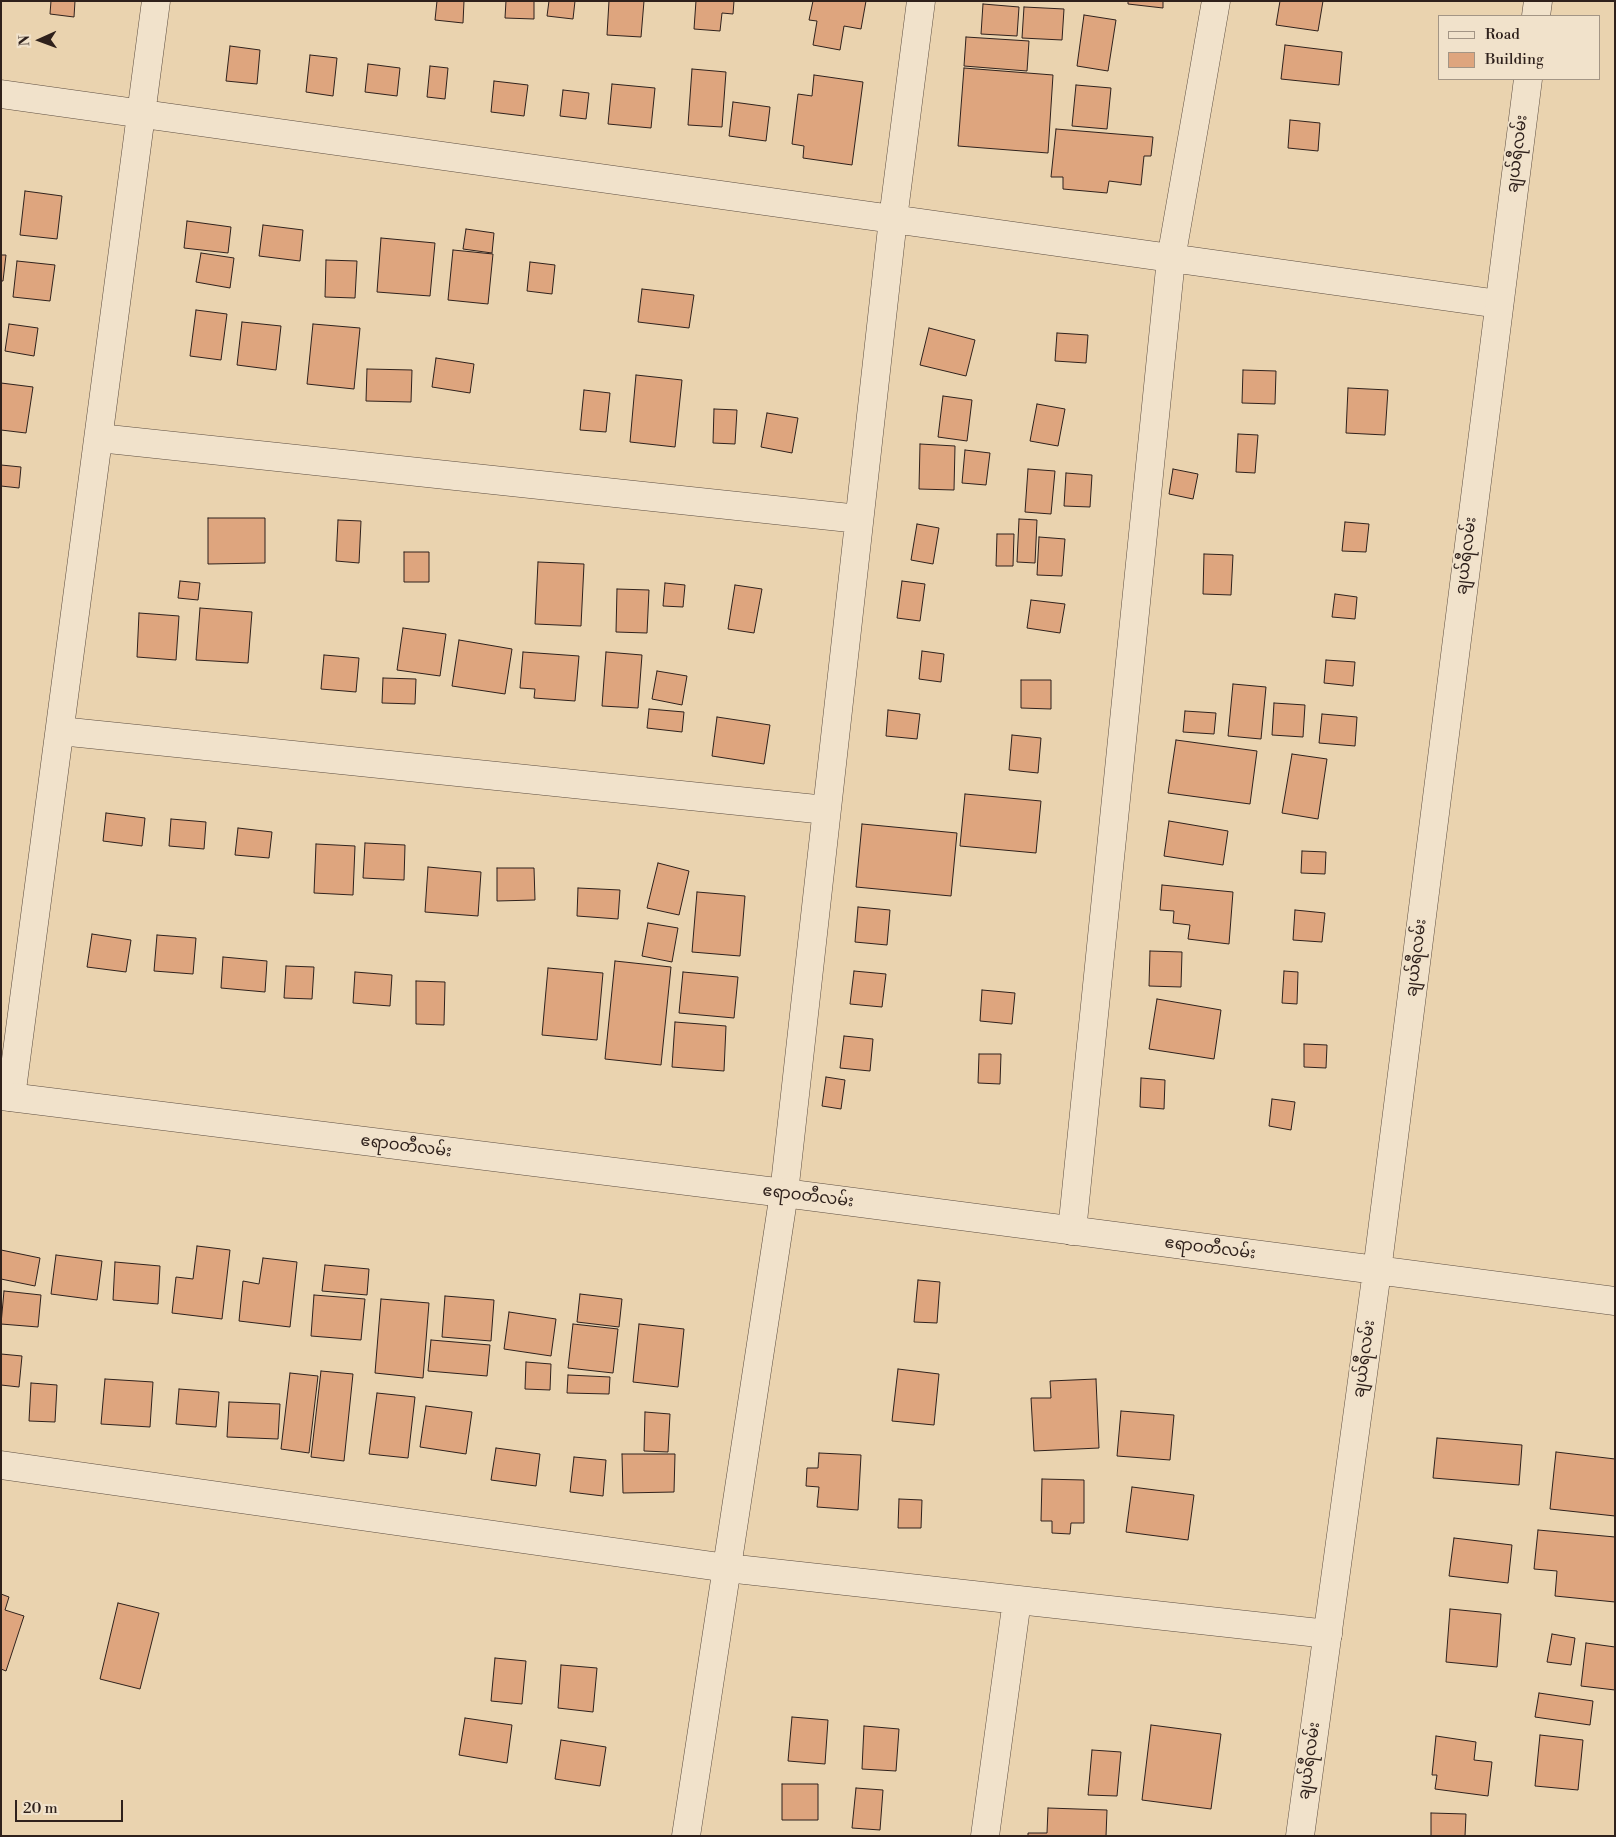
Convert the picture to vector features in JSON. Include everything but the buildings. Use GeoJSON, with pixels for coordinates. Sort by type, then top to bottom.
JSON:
{"type":"FeatureCollection","features":[{"type":"Feature","properties":{"kind":"street"},"geometry":{"type":"LineString","coordinates":[[6,1097],[60,731],[156,1]]}},
{"type":"Feature","properties":{"kind":"street"},"geometry":{"type":"LineString","coordinates":[[686,1836],[784,1194],[893,219],[921,1]]}},
{"type":"Feature","properties":{"kind":"street"},"geometry":{"type":"LineString","coordinates":[[1072,1231],[1171,258],[1216,1]]}},
{"type":"Feature","properties":{"kind":"street"},"geometry":{"type":"LineString","coordinates":[[1536,15],[1538,1]]}},
{"type":"Feature","properties":{"kind":"street","name":"ချယ်ရီလမ်း"},"geometry":{"type":"LineString","coordinates":[[1300,1836],[1377,1271],[1528,80]]}},
{"type":"Feature","properties":{"kind":"street"},"geometry":{"type":"LineString","coordinates":[[1,94],[1499,304]]}},
{"type":"Feature","properties":{"kind":"street"},"geometry":{"type":"LineString","coordinates":[[99,438],[859,519]]}},
{"type":"Feature","properties":{"kind":"street"},"geometry":{"type":"LineString","coordinates":[[60,731],[826,810]]}},
{"type":"Feature","properties":{"kind":"street","name":"ဧရာဝတီလမ်း"},"geometry":{"type":"LineString","coordinates":[[6,1097],[784,1194],[1615,1301]]}},
{"type":"Feature","properties":{"kind":"street"},"geometry":{"type":"LineString","coordinates":[[1,1465],[727,1568],[1328,1634]]}},
{"type":"Feature","properties":{"kind":"street"},"geometry":{"type":"LineString","coordinates":[[985,1836],[1017,1600]]}}]}
